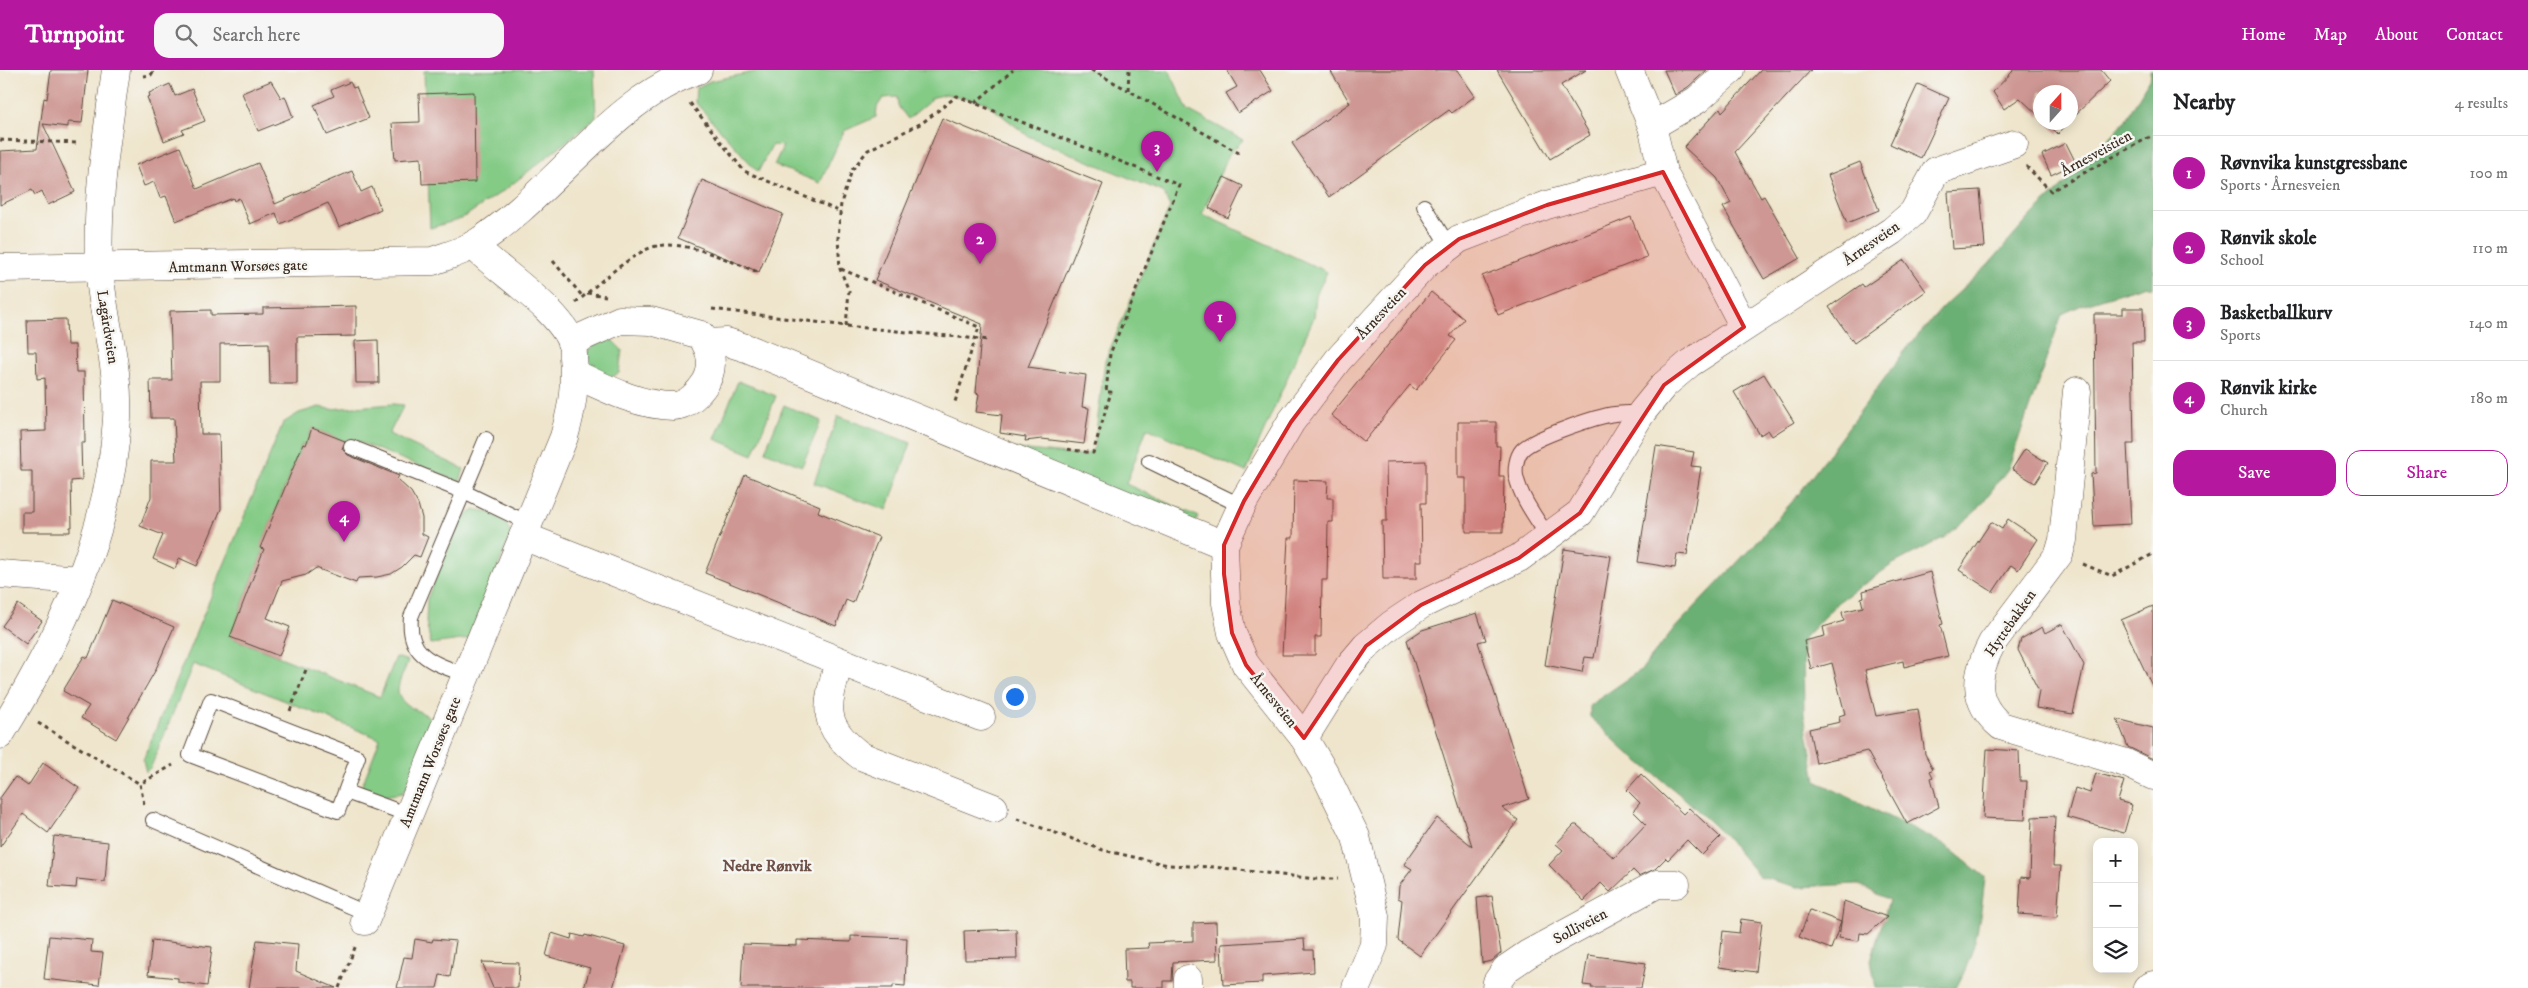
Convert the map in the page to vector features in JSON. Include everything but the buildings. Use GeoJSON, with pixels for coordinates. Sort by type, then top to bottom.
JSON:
{"type":"FeatureCollection","features":[{"type":"Feature","properties":{"kind":"street","name":"Lagårdveien"},"geometry":{"type":"LineString","coordinates":[[0,735],[16,710],[66,618],[96,537],[108,491],[117,418],[115,370],[100,267],[99,218],[116,70]]}},
{"type":"Feature","properties":{"kind":"street","name":"Amtmann Worsøes gate"},"geometry":{"type":"LineString","coordinates":[[0,268],[432,262],[473,245],[508,220],[626,112],[673,80],[698,70]]}},
{"type":"Feature","properties":{"kind":"street"},"geometry":{"type":"LineString","coordinates":[[1629,70],[1652,126],[1663,172],[1744,327]]}},
{"type":"Feature","properties":{"kind":"street"},"geometry":{"type":"LineString","coordinates":[[1652,126],[1697,100],[1731,70]]}},
{"type":"Feature","properties":{"kind":"street","name":"Årnesveien"},"geometry":{"type":"LineString","coordinates":[[1304,738],[1349,666],[1366,646],[1391,625],[1421,605],[1519,558],[1549,538],[1580,512],[1642,412],[1664,385],[1690,363],[1892,231],[1913,213],[1936,171],[2014,144]]}},
{"type":"Feature","properties":{"kind":"street","name":"Årnesveien"},"geometry":{"type":"LineString","coordinates":[[1356,988],[1374,946],[1375,916],[1356,837],[1324,772],[1304,738],[1246,665],[1232,633],[1226,604],[1224,545],[1242,506],[1292,422],[1338,360],[1425,265],[1459,239],[1547,205],[1663,172]]}},
{"type":"Feature","properties":{"kind":"street"},"geometry":{"type":"LineString","coordinates":[[473,245],[530,294],[557,321],[572,342],[620,320],[651,320],[701,335],[710,350],[711,367],[706,382],[693,398],[675,406],[648,402],[612,391],[575,374]]}},
{"type":"Feature","properties":{"kind":"street","name":"Amtmann Worsøes gate"},"geometry":{"type":"LineString","coordinates":[[367,917],[564,437],[573,404],[575,374],[572,342]]}},
{"type":"Feature","properties":{"kind":"street"},"geometry":{"type":"LineString","coordinates":[[706,342],[727,342],[749,349],[1224,545]]}},
{"type":"Feature","properties":{"kind":"street","name":"Hyttebakken"},"geometry":{"type":"LineString","coordinates":[[2077,391],[2063,540],[2059,554],[1992,643],[1984,659],[1979,688],[1981,703],[1988,715],[2001,726],[2110,758],[2153,776]]}},
{"type":"Feature","properties":{"kind":"street"},"geometry":{"type":"LineString","coordinates":[[526,529],[839,662],[981,717]]}},
{"type":"Feature","properties":{"kind":"street"},"geometry":{"type":"LineString","coordinates":[[0,574],[80,580]]}},
{"type":"Feature","properties":{"kind":"street"},"geometry":{"type":"LineString","coordinates":[[839,662],[830,700],[829,719],[835,733],[846,745],[861,756],[994,808]]}},
{"type":"Feature","properties":{"kind":"street","name":"Solliveien"},"geometry":{"type":"LineString","coordinates":[[1496,988],[1497,982],[1506,969],[1528,954],[1657,884],[1676,884]]}},
{"type":"Feature","properties":{"kind":"street"},"geometry":{"type":"LineString","coordinates":[[2147,988],[2153,985]]}},
{"type":"Feature","properties":{"kind":"lane"},"geometry":{"type":"LineString","coordinates":[[1424,206],[1449,247]]}},
{"type":"Feature","properties":{"kind":"lane"},"geometry":{"type":"LineString","coordinates":[[1549,538],[1523,495],[1516,475],[1516,462],[1522,450],[1535,442],[1574,426],[1614,414],[1642,412]]}},
{"type":"Feature","properties":{"kind":"lane"},"geometry":{"type":"LineString","coordinates":[[466,675],[427,658],[417,650],[410,632],[414,605],[486,439]]}},
{"type":"Feature","properties":{"kind":"lane"},"geometry":{"type":"LineString","coordinates":[[351,447],[464,492],[526,529]]}},
{"type":"Feature","properties":{"kind":"lane"},"geometry":{"type":"LineString","coordinates":[[1149,461],[1242,506]]}},
{"type":"Feature","properties":{"kind":"lane"},"geometry":{"type":"LineString","coordinates":[[211,700],[358,757],[338,811],[190,755],[211,700]]}},
{"type":"Feature","properties":{"kind":"lane"},"geometry":{"type":"LineString","coordinates":[[346,792],[409,815]]}},
{"type":"Feature","properties":{"kind":"lane"},"geometry":{"type":"LineString","coordinates":[[153,820],[367,917]]}},
{"type":"Feature","properties":{"kind":"path"},"geometry":{"type":"LineString","coordinates":[[974,103],[1013,70]]}},
{"type":"Feature","properties":{"kind":"path"},"geometry":{"type":"LineString","coordinates":[[1091,70],[1239,153]]}},
{"type":"Feature","properties":{"kind":"path"},"geometry":{"type":"LineString","coordinates":[[1128,90],[1129,70]]}},
{"type":"Feature","properties":{"kind":"path"},"geometry":{"type":"LineString","coordinates":[[673,80],[744,171],[841,212]]}},
{"type":"Feature","properties":{"kind":"path"},"geometry":{"type":"LineString","coordinates":[[846,326],[848,290],[840,269],[838,253],[841,212],[852,170],[868,150],[922,123],[957,96],[1179,185],[1110,354],[1106,392],[1111,392],[1093,453],[1064,449]]}},
{"type":"Feature","properties":{"kind":"path","name":"Årnesveistien"},"geometry":{"type":"LineString","coordinates":[[2014,144],[2029,172],[2051,191],[2153,135]]}},
{"type":"Feature","properties":{"kind":"path"},"geometry":{"type":"LineString","coordinates":[[0,140],[87,143]]}},
{"type":"Feature","properties":{"kind":"path"},"geometry":{"type":"LineString","coordinates":[[571,308],[633,257],[656,246],[704,252],[760,273]]}},
{"type":"Feature","properties":{"kind":"path"},"geometry":{"type":"LineString","coordinates":[[553,261],[583,297]]}},
{"type":"Feature","properties":{"kind":"path"},"geometry":{"type":"LineString","coordinates":[[840,269],[979,328],[944,431]]}},
{"type":"Feature","properties":{"kind":"path"},"geometry":{"type":"LineString","coordinates":[[587,293],[611,296]]}},
{"type":"Feature","properties":{"kind":"path"},"geometry":{"type":"LineString","coordinates":[[704,308],[846,326],[988,340]]}},
{"type":"Feature","properties":{"kind":"path"},"geometry":{"type":"LineString","coordinates":[[2059,554],[2112,576],[2153,554]]}},
{"type":"Feature","properties":{"kind":"path"},"geometry":{"type":"LineString","coordinates":[[284,727],[307,667]]}},
{"type":"Feature","properties":{"kind":"path"},"geometry":{"type":"LineString","coordinates":[[16,710],[140,784],[143,802],[153,820]]}},
{"type":"Feature","properties":{"kind":"path"},"geometry":{"type":"LineString","coordinates":[[140,784],[190,755]]}},
{"type":"Feature","properties":{"kind":"path"},"geometry":{"type":"LineString","coordinates":[[994,808],[1014,818],[1103,850],[1168,865],[1214,867],[1316,879],[1343,879]]}},
{"type":"Feature","properties":{"kind":"path"},"geometry":{"type":"LineString","coordinates":[[339,988],[367,917]]}},
{"type":"Feature","properties":{"kind":"highlighted area"},"geometry":{"type":"Polygon","coordinates":[[[1663,172],[1744,327],[1664,385],[1580,513],[1519,558],[1421,605],[1366,646],[1304,738],[1246,665],[1232,633],[1224,574],[1224,545],[1244,501],[1291,422],[1338,360],[1425,265],[1459,239],[1547,205],[1663,172]]]}},
{"type":"Feature","properties":{"kind":"green space"},"geometry":{"type":"Polygon","coordinates":[[[594,70],[596,118],[506,189],[461,219],[430,228],[424,71],[594,70]]]}},
{"type":"Feature","properties":{"kind":"green space"},"geometry":{"type":"Polygon","coordinates":[[[764,70],[1169,70],[1188,110],[1243,140],[1229,154],[1202,214],[1327,272],[1316,295],[1314,317],[1246,472],[1147,428],[1126,484],[1199,517],[1192,526],[1010,448],[1084,456],[1094,448],[1105,361],[1170,207],[1163,192],[1028,136],[985,102],[945,94],[931,98],[908,119],[898,106],[897,97],[883,98],[877,107],[876,117],[844,131],[820,183],[774,165],[783,146],[772,145],[758,172],[695,102],[696,88],[710,81],[764,70]]]}},
{"type":"Feature","properties":{"kind":"green space"},"geometry":{"type":"Polygon","coordinates":[[[2150,70],[2153,70],[2153,288],[2143,286],[2082,305],[2062,314],[2008,469],[1976,511],[1945,537],[1893,564],[1838,602],[1803,639],[1804,714],[1816,781],[1944,844],[1985,877],[1982,906],[1973,948],[1956,988],[1876,988],[1871,960],[1889,900],[1857,884],[1798,887],[1760,877],[1724,835],[1684,798],[1627,752],[1590,717],[1590,705],[1641,670],[1672,631],[1754,545],[1798,495],[1907,348],[1943,307],[1988,265],[2032,215],[2083,167],[2125,121],[2151,76],[2150,70]]]}},
{"type":"Feature","properties":{"kind":"green space"},"geometry":{"type":"Polygon","coordinates":[[[612,340],[622,350],[619,373],[608,379],[586,364],[586,358],[589,349],[593,346],[612,340]]]}},
{"type":"Feature","properties":{"kind":"green space"},"geometry":{"type":"Polygon","coordinates":[[[738,381],[776,396],[753,455],[715,439],[738,381]]]}},
{"type":"Feature","properties":{"kind":"green space"},"geometry":{"type":"Polygon","coordinates":[[[393,404],[404,405],[389,434],[464,469],[460,482],[354,440],[352,444],[312,428],[306,445],[302,444],[261,547],[264,549],[230,637],[380,697],[396,657],[408,661],[399,684],[399,695],[407,705],[433,720],[411,782],[402,793],[384,796],[361,788],[380,739],[193,664],[151,767],[146,772],[143,760],[283,423],[299,413],[319,407],[330,409],[393,404]]]}},
{"type":"Feature","properties":{"kind":"green space"},"geometry":{"type":"Polygon","coordinates":[[[784,405],[821,421],[802,466],[765,451],[784,405]]]}},
{"type":"Feature","properties":{"kind":"green space"},"geometry":{"type":"Polygon","coordinates":[[[838,416],[911,443],[887,510],[814,483],[838,416]]]}},
{"type":"Feature","properties":{"kind":"green space"},"geometry":{"type":"Polygon","coordinates":[[[475,510],[481,510],[497,516],[506,524],[511,534],[469,639],[431,644],[426,622],[427,599],[461,518],[475,510]]]}},
{"type":"Feature","properties":{"kind":"place","name":"Basketballkurv"},"geometry":{"type":"Point","coordinates":[1157,172]}},
{"type":"Feature","properties":{"kind":"place","name":"Rønvik skole"},"geometry":{"type":"Point","coordinates":[980,264]}},
{"type":"Feature","properties":{"kind":"place","name":"Røvnvika kunstgressbane"},"geometry":{"type":"Point","coordinates":[1220,342]}},
{"type":"Feature","properties":{"kind":"place","name":"Rønvik kirke"},"geometry":{"type":"Point","coordinates":[344,542]}},
{"type":"Feature","properties":{"kind":"district","name":"Nedre Rønvik"},"geometry":{"type":"Point","coordinates":[767,865]}}]}
